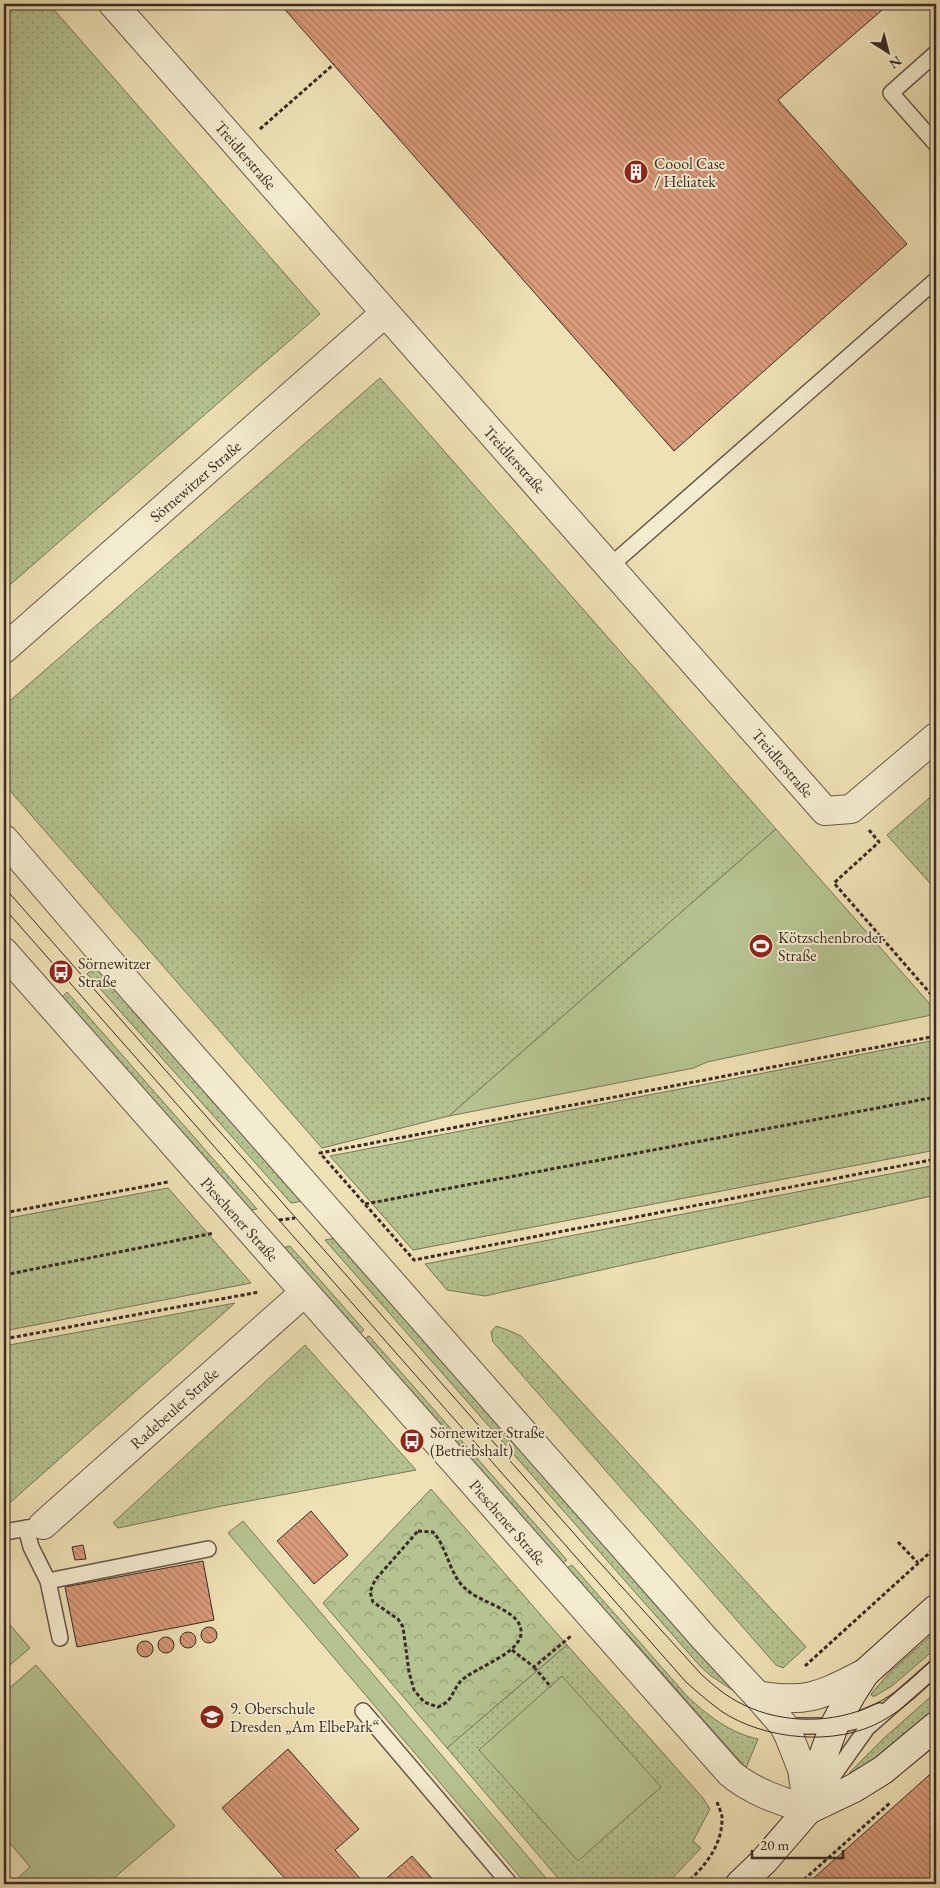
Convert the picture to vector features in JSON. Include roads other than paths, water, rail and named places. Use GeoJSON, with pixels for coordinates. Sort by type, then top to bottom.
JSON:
{"type":"FeatureCollection","features":[{"type":"Feature","properties":{"kind":"street","name":"Treidlerstraße"},"geometry":{"type":"LineString","coordinates":[[113,4],[825,811],[851,809],[936,737]]}},
{"type":"Feature","properties":{"kind":"street","name":"Sörnewitzer Straße"},"geometry":{"type":"LineString","coordinates":[[4,649],[386,313]]}},
{"type":"Feature","properties":{"kind":"street"},"geometry":{"type":"LineString","coordinates":[[4,839],[132,989],[697,1630],[784,1726],[802,1769],[808,1810]]}},
{"type":"Feature","properties":{"kind":"street","name":"Pieschener Straße"},"geometry":{"type":"LineString","coordinates":[[4,952],[730,1773],[740,1781],[772,1797],[808,1810]]}},
{"type":"Feature","properties":{"kind":"street","name":"Radebeuler Straße"},"geometry":{"type":"LineString","coordinates":[[34,1527],[305,1292]]}},
{"type":"Feature","properties":{"kind":"street"},"geometry":{"type":"LineString","coordinates":[[757,1695],[782,1699],[806,1699],[828,1692],[866,1673],[936,1609]]}},
{"type":"Feature","properties":{"kind":"street"},"geometry":{"type":"LineString","coordinates":[[808,1810],[817,1772],[834,1726],[866,1673]]}},
{"type":"Feature","properties":{"kind":"street"},"geometry":{"type":"LineString","coordinates":[[740,1884],[770,1855],[808,1810],[854,1788],[884,1770],[936,1726]]}},
{"type":"Feature","properties":{"kind":"lane"},"geometry":{"type":"LineString","coordinates":[[936,53],[891,93],[936,144]]}},
{"type":"Feature","properties":{"kind":"lane"},"geometry":{"type":"LineString","coordinates":[[610,566],[936,280]]}},
{"type":"Feature","properties":{"kind":"lane"},"geometry":{"type":"LineString","coordinates":[[4,1532],[34,1527],[31,1547],[48,1581],[60,1638]]}},
{"type":"Feature","properties":{"kind":"lane"},"geometry":{"type":"LineString","coordinates":[[48,1581],[208,1550]]}},
{"type":"Feature","properties":{"kind":"lane"},"geometry":{"type":"LineString","coordinates":[[808,1810],[867,1728],[936,1667]]}},
{"type":"Feature","properties":{"kind":"lane"},"geometry":{"type":"LineString","coordinates":[[784,1726],[834,1726],[856,1721],[895,1704]]}},
{"type":"Feature","properties":{"kind":"lane"},"geometry":{"type":"LineString","coordinates":[[363,1711],[510,1884]]}},
{"type":"Feature","properties":{"kind":"tram line"},"geometry":{"type":"LineString","coordinates":[[4,887],[593,1555],[701,1674],[716,1687],[744,1705],[775,1716],[808,1719],[842,1716],[873,1705],[890,1695],[936,1656]]}},
{"type":"Feature","properties":{"kind":"tram line"},"geometry":{"type":"LineString","coordinates":[[4,908],[686,1682],[703,1697],[738,1721],[758,1728],[800,1737],[822,1737],[864,1729],[882,1721],[897,1712],[936,1678]]}},
{"type":"Feature","properties":{"kind":"place","name":"Coool Case / Heliatek"},"geometry":{"type":"Point","coordinates":[636,172]}},
{"type":"Feature","properties":{"kind":"place","name":"Kötzschenbroder Straße"},"geometry":{"type":"Point","coordinates":[761,946]}},
{"type":"Feature","properties":{"kind":"place","name":"Sörnewitzer Straße"},"geometry":{"type":"Point","coordinates":[61,972]}},
{"type":"Feature","properties":{"kind":"place","name":"Sörnewitzer Straße (Betriebshalt)"},"geometry":{"type":"Point","coordinates":[412,1441]}},
{"type":"Feature","properties":{"kind":"place","name":"9. Oberschule Dresden „Am ElbePark“"},"geometry":{"type":"Point","coordinates":[212,1717]}}]}
